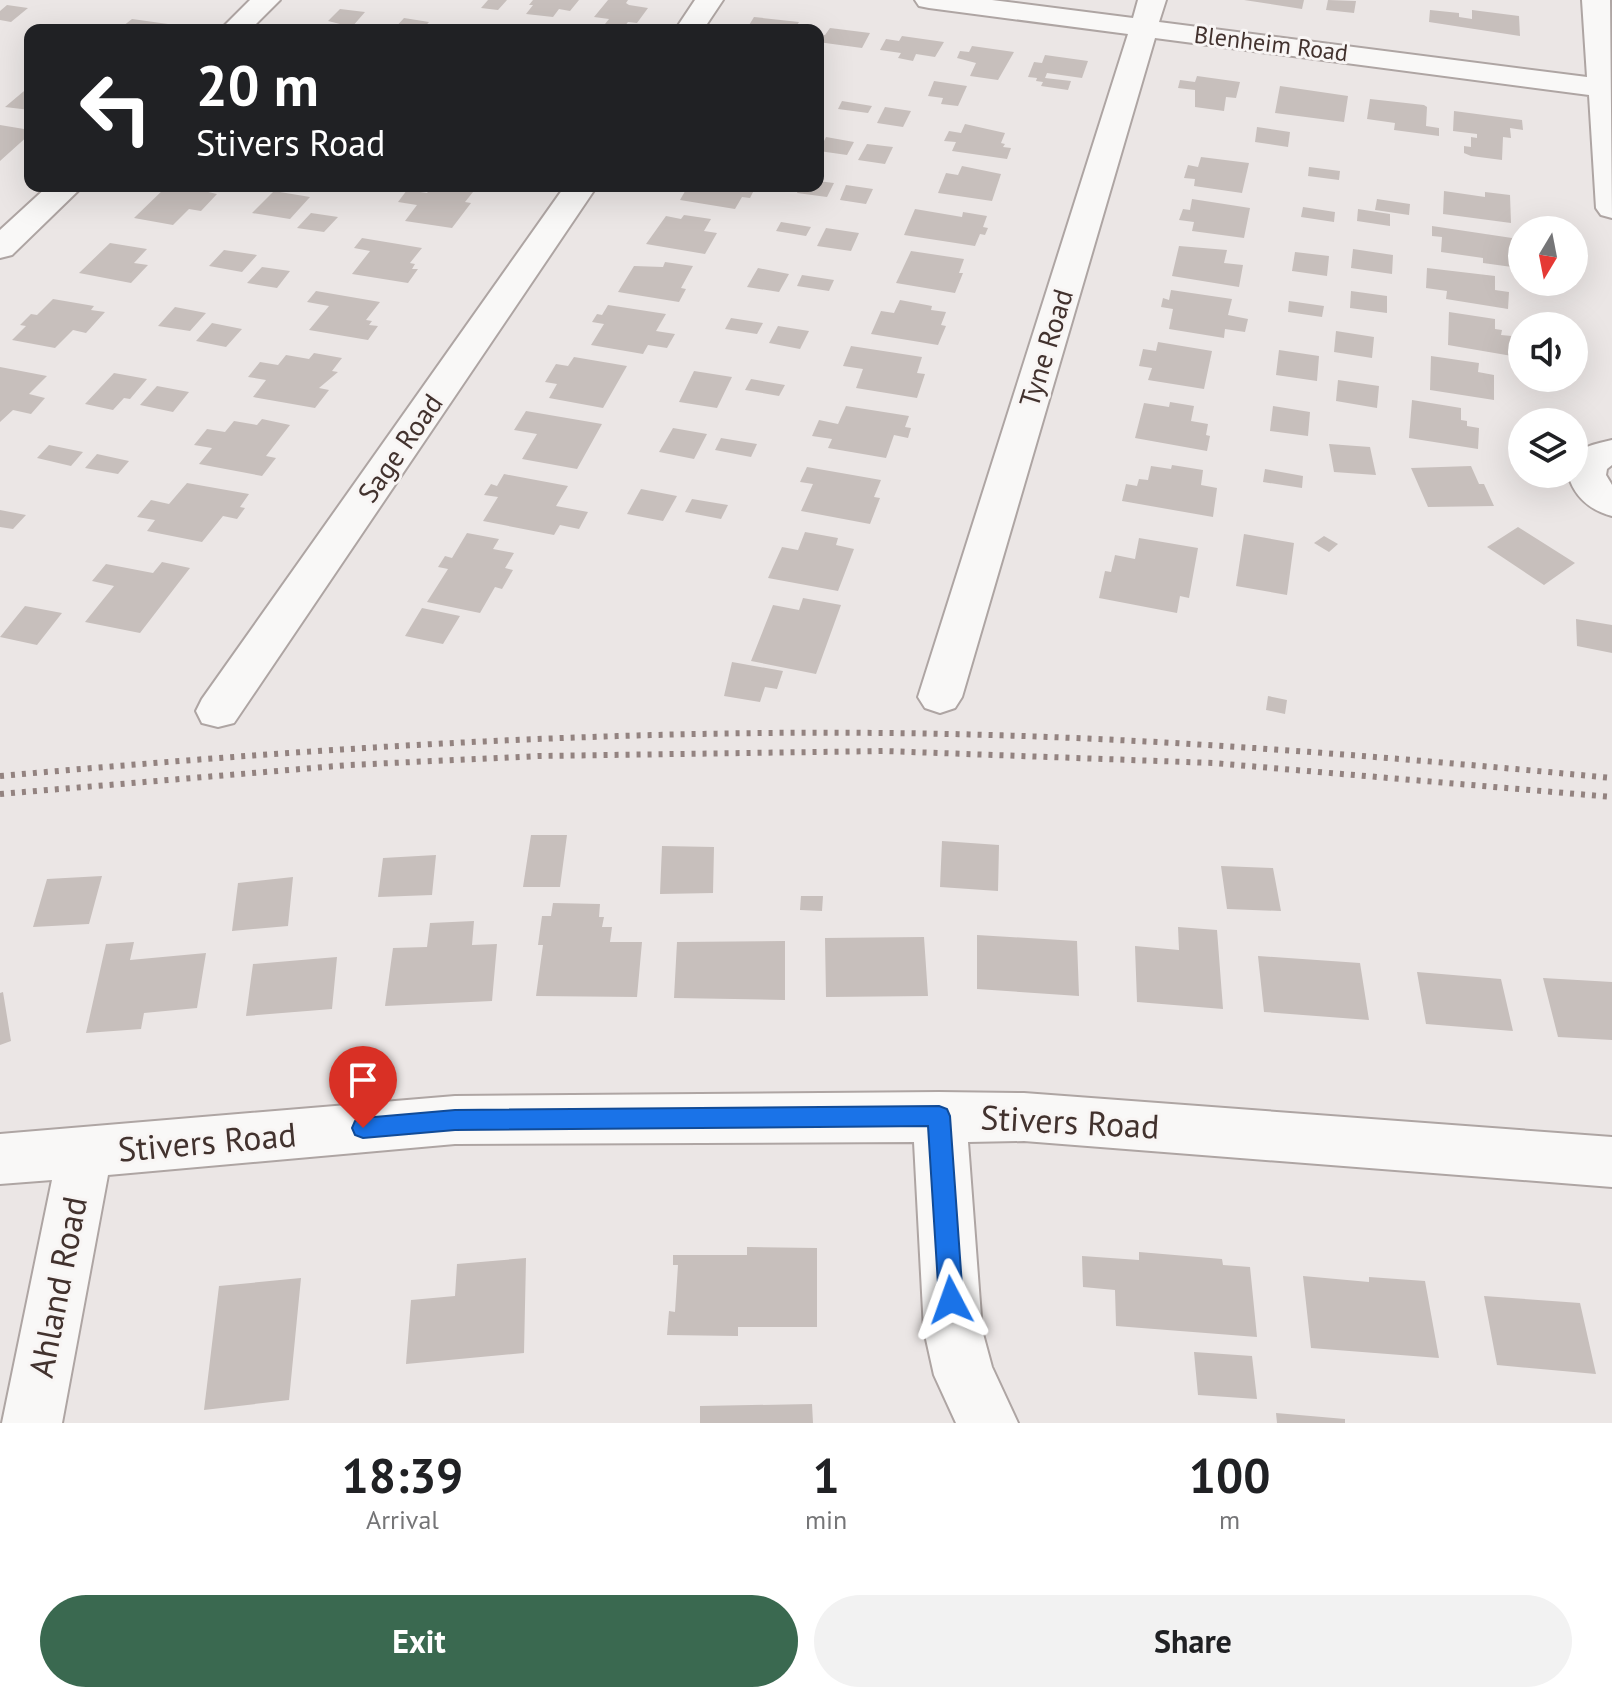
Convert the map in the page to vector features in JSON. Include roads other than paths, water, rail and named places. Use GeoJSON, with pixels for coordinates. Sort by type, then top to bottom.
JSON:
{"type":"FeatureCollection","features":[{"type":"Feature","properties":{"kind":"street"},"geometry":{"type":"LineString","coordinates":[[240,24],[266,0]]}},
{"type":"Feature","properties":{"kind":"street"},"geometry":{"type":"LineString","coordinates":[[693,24],[709,0]]}},
{"type":"Feature","properties":{"kind":"street","name":"Blenheim Road"},"geometry":{"type":"LineString","coordinates":[[929,0],[1148,14],[1607,89]]}},
{"type":"Feature","properties":{"kind":"street"},"geometry":{"type":"LineString","coordinates":[[1596,0],[1607,89],[1612,208]]}},
{"type":"Feature","properties":{"kind":"street","name":"Tyne Road"},"geometry":{"type":"LineString","coordinates":[[940,697],[1148,14]]}},
{"type":"Feature","properties":{"kind":"street"},"geometry":{"type":"LineString","coordinates":[[0,248],[61,192]]}},
{"type":"Feature","properties":{"kind":"street","name":"Sage Road"},"geometry":{"type":"LineString","coordinates":[[218,711],[577,192]]}},
{"type":"Feature","properties":{"kind":"street"},"geometry":{"type":"LineString","coordinates":[[1612,452],[1591,460],[1586,469],[1587,479],[1594,490],[1612,503]]}},
{"type":"Feature","properties":{"kind":"street"},"geometry":{"type":"LineString","coordinates":[[939,1116],[953,1330],[964,1375],[988,1423]]}},
{"type":"Feature","properties":{"kind":"street","name":"Stivers Road"},"geometry":{"type":"LineString","coordinates":[[0,1159],[455,1120],[939,1116],[1024,1117],[1612,1162]]}},
{"type":"Feature","properties":{"kind":"street","name":"Ahland Road"},"geometry":{"type":"LineString","coordinates":[[32,1423],[85,1152]]}},
{"type":"Feature","properties":{"kind":"railway"},"geometry":{"type":"LineString","coordinates":[[0,776],[221,758],[551,738],[883,733],[1066,738],[1248,748],[1612,778]]}},
{"type":"Feature","properties":{"kind":"railway"},"geometry":{"type":"LineString","coordinates":[[0,794],[349,765],[540,756],[884,751],[1213,763],[1612,797]]}}]}
